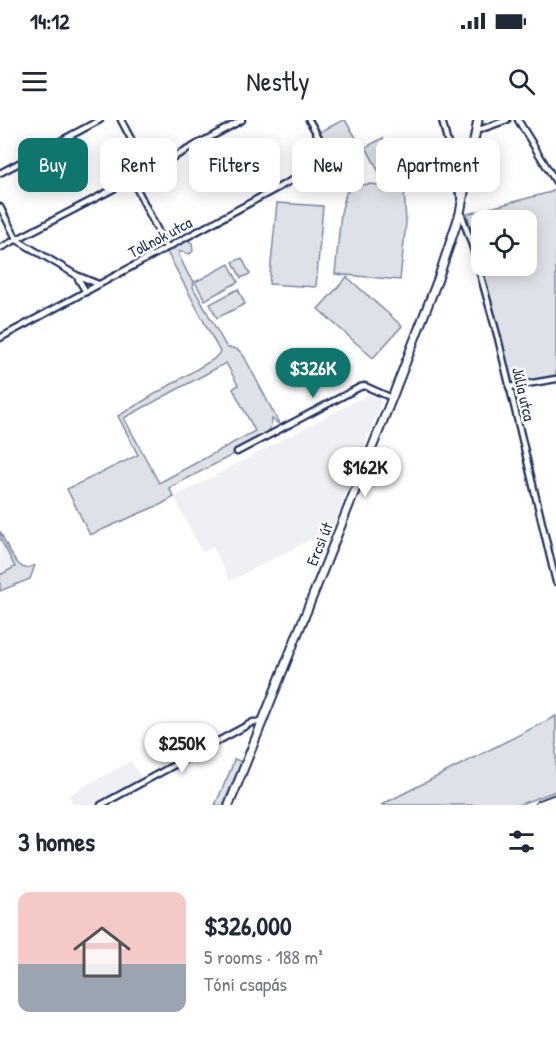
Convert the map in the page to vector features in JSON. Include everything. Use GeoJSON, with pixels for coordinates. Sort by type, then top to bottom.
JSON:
{"type":"FeatureCollection","features":[{"type":"Feature","properties":{"kind":"main road","name":"Ercsi út"},"geometry":{"type":"LineString","coordinates":[[229,805],[438,279],[460,213],[478,120]]}},
{"type":"Feature","properties":{"kind":"main road"},"geometry":{"type":"LineString","coordinates":[[540,805],[556,799]]}},
{"type":"Feature","properties":{"kind":"street"},"geometry":{"type":"LineString","coordinates":[[0,173],[100,120]]}},
{"type":"Feature","properties":{"kind":"street"},"geometry":{"type":"LineString","coordinates":[[121,120],[131,138]]}},
{"type":"Feature","properties":{"kind":"street"},"geometry":{"type":"LineString","coordinates":[[177,155],[242,120]]}},
{"type":"Feature","properties":{"kind":"street","name":"Tollnok utca"},"geometry":{"type":"LineString","coordinates":[[0,338],[331,159],[309,120]]}},
{"type":"Feature","properties":{"kind":"street"},"geometry":{"type":"LineString","coordinates":[[442,120],[458,190],[463,200]]}},
{"type":"Feature","properties":{"kind":"street"},"geometry":{"type":"LineString","coordinates":[[476,131],[507,120]]}},
{"type":"Feature","properties":{"kind":"street"},"geometry":{"type":"LineString","coordinates":[[518,120],[556,182]]}},
{"type":"Feature","properties":{"kind":"street"},"geometry":{"type":"LineString","coordinates":[[0,248],[107,192]]}},
{"type":"Feature","properties":{"kind":"street"},"geometry":{"type":"LineString","coordinates":[[138,192],[166,247]]}},
{"type":"Feature","properties":{"kind":"street"},"geometry":{"type":"LineString","coordinates":[[0,207],[17,240],[76,275],[98,284]]}},
{"type":"Feature","properties":{"kind":"street","name":"Júlia utca"},"geometry":{"type":"LineString","coordinates":[[460,213],[488,297],[556,582]]}},
{"type":"Feature","properties":{"kind":"street"},"geometry":{"type":"LineString","coordinates":[[76,275],[86,292]]}},
{"type":"Feature","properties":{"kind":"street"},"geometry":{"type":"LineString","coordinates":[[509,387],[556,379]]}},
{"type":"Feature","properties":{"kind":"street"},"geometry":{"type":"LineString","coordinates":[[237,452],[360,387],[365,386],[392,398]]}},
{"type":"Feature","properties":{"kind":"street"},"geometry":{"type":"LineString","coordinates":[[101,805],[253,722],[262,722]]}},
{"type":"Feature","properties":{"kind":"shaded area"},"geometry":{"type":"Polygon","coordinates":[[[345,120],[356,138],[321,138],[318,133],[345,120]]]}},
{"type":"Feature","properties":{"kind":"shaded area"},"geometry":{"type":"Polygon","coordinates":[[[376,142],[376,166],[366,147],[376,142]]]}},
{"type":"Feature","properties":{"kind":"shaded area"},"geometry":{"type":"Polygon","coordinates":[[[364,185],[376,185],[376,192],[404,192],[406,222],[400,280],[335,274],[341,213],[346,193],[364,192],[364,185]]]}},
{"type":"Feature","properties":{"kind":"shaded area"},"geometry":{"type":"Polygon","coordinates":[[[556,189],[556,377],[511,386],[484,276],[537,276],[537,210],[482,210],[556,189]]]}},
{"type":"Feature","properties":{"kind":"shaded area"},"geometry":{"type":"Polygon","coordinates":[[[277,203],[323,206],[316,287],[269,284],[277,203]]]}},
{"type":"Feature","properties":{"kind":"shaded area"},"geometry":{"type":"Polygon","coordinates":[[[471,213],[471,229],[467,214],[471,213]]]}},
{"type":"Feature","properties":{"kind":"shaded area"},"geometry":{"type":"Polygon","coordinates":[[[186,239],[192,243],[193,251],[190,254],[179,252],[179,255],[189,276],[194,281],[193,287],[227,348],[238,350],[245,358],[280,425],[272,419],[263,439],[169,488],[174,497],[90,535],[67,489],[138,455],[118,416],[214,359],[220,352],[166,250],[186,239]],[[226,363],[124,418],[159,483],[255,431],[233,389],[238,385],[226,363]]]}},
{"type":"Feature","properties":{"kind":"shaded area"},"geometry":{"type":"Polygon","coordinates":[[[242,258],[250,274],[241,278],[233,262],[242,258]]]}},
{"type":"Feature","properties":{"kind":"shaded area"},"geometry":{"type":"Polygon","coordinates":[[[229,264],[238,282],[205,300],[195,282],[229,264]]]}},
{"type":"Feature","properties":{"kind":"shaded area"},"geometry":{"type":"Polygon","coordinates":[[[347,277],[402,326],[373,358],[318,309],[347,277]]]}},
{"type":"Feature","properties":{"kind":"shaded area"},"geometry":{"type":"Polygon","coordinates":[[[238,289],[245,304],[217,318],[210,304],[238,289]]]}},
{"type":"Feature","properties":{"kind":"shaded area"},"geometry":{"type":"Polygon","coordinates":[[[369,394],[382,400],[333,528],[230,581],[213,547],[202,552],[174,497],[369,394]]]}},
{"type":"Feature","properties":{"kind":"shaded area"},"geometry":{"type":"Polygon","coordinates":[[[0,531],[17,563],[25,568],[35,565],[30,579],[0,591],[0,575],[15,567],[0,538],[0,531]]]}},
{"type":"Feature","properties":{"kind":"shaded area"},"geometry":{"type":"Polygon","coordinates":[[[0,538],[15,567],[0,575],[0,538]]]}},
{"type":"Feature","properties":{"kind":"shaded area"},"geometry":{"type":"Polygon","coordinates":[[[556,716],[556,791],[518,805],[381,805],[556,716]]]}},
{"type":"Feature","properties":{"kind":"shaded area"},"geometry":{"type":"Polygon","coordinates":[[[234,759],[242,762],[223,805],[215,805],[231,769],[234,759]]]}},
{"type":"Feature","properties":{"kind":"shaded area"},"geometry":{"type":"Polygon","coordinates":[[[131,761],[142,780],[94,805],[74,805],[69,795],[131,761]]]}}]}
